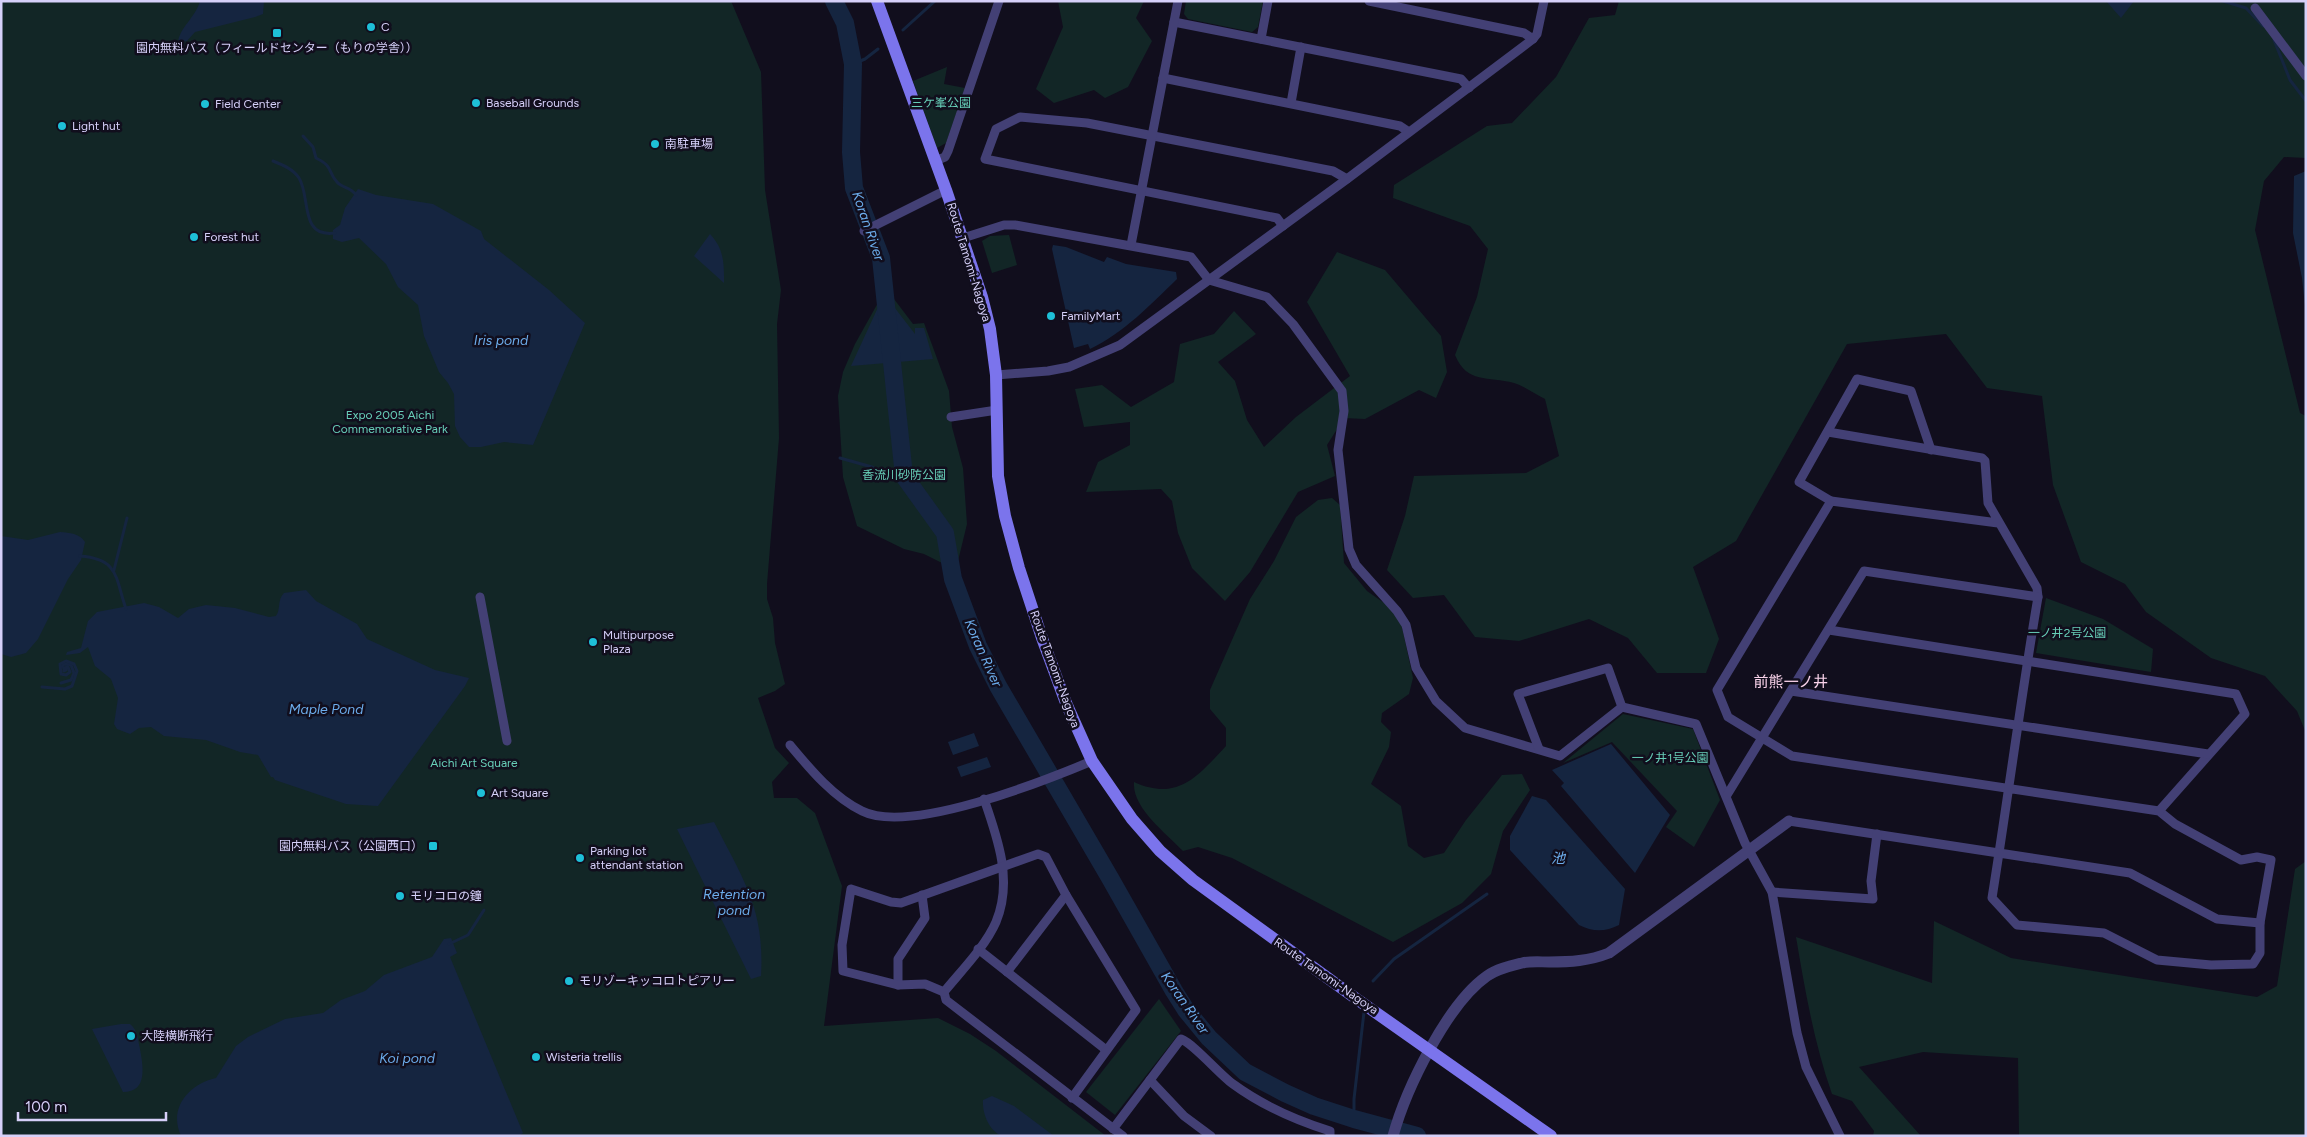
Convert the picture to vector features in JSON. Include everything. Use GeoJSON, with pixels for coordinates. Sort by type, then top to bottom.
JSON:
{"type":"FeatureCollection","features":[{"type":"Feature","properties":{"kind":"main road","name":"Route Tamomi-Nagoya"},"geometry":{"type":"LineString","coordinates":[[877,1],[946,190],[982,297],[996,375],[998,476],[1019,568],[1066,703],[1092,761],[1132,819],[1160,851],[1193,880],[1358,1000],[1551,1136]]}},
{"type":"Feature","properties":{"kind":"street"},"geometry":{"type":"LineString","coordinates":[[935,161],[945,157],[948,151],[998,1]]}},
{"type":"Feature","properties":{"kind":"street"},"geometry":{"type":"LineString","coordinates":[[1131,245],[1178,1]]}},
{"type":"Feature","properties":{"kind":"street"},"geometry":{"type":"LineString","coordinates":[[1261,39],[1268,1]]}},
{"type":"Feature","properties":{"kind":"street"},"geometry":{"type":"LineString","coordinates":[[1369,1],[1524,33],[1533,39]]}},
{"type":"Feature","properties":{"kind":"street"},"geometry":{"type":"LineString","coordinates":[[996,375],[1048,371],[1091,359],[1120,345],[1347,179],[1533,39],[1537,34],[1544,1]]}},
{"type":"Feature","properties":{"kind":"street"},"geometry":{"type":"LineString","coordinates":[[2255,8],[2306,76]]}},
{"type":"Feature","properties":{"kind":"street"},"geometry":{"type":"LineString","coordinates":[[1174,22],[1462,79],[1469,88]]}},
{"type":"Feature","properties":{"kind":"street"},"geometry":{"type":"LineString","coordinates":[[1291,103],[1301,47]]}},
{"type":"Feature","properties":{"kind":"street"},"geometry":{"type":"LineString","coordinates":[[1163,78],[1400,126],[1409,132]]}},
{"type":"Feature","properties":{"kind":"street"},"geometry":{"type":"LineString","coordinates":[[1283,226],[1277,218],[985,159],[996,129],[1020,117],[1087,123],[1334,171],[1347,179]]}},
{"type":"Feature","properties":{"kind":"street"},"geometry":{"type":"LineString","coordinates":[[864,231],[946,190]]}},
{"type":"Feature","properties":{"kind":"street"},"geometry":{"type":"LineString","coordinates":[[963,238],[1004,225],[1015,225],[1131,245],[1191,257],[1209,280],[1267,297],[1293,324],[1342,391],[1344,412],[1338,450],[1349,549],[1356,565],[1397,611],[1406,625],[1416,668],[1436,701],[1464,728],[1560,756],[1622,708],[1696,724],[1749,849],[1772,892],[1797,1033],[1806,1067],[1840,1136]]}},
{"type":"Feature","properties":{"kind":"street"},"geometry":{"type":"LineString","coordinates":[[1931,450],[1912,392],[1858,380],[1800,482],[1830,501],[1998,524]]}},
{"type":"Feature","properties":{"kind":"street"},"geometry":{"type":"LineString","coordinates":[[950,417],[997,410]]}},
{"type":"Feature","properties":{"kind":"street"},"geometry":{"type":"LineString","coordinates":[[1828,432],[1982,458],[1985,461],[1988,503],[1998,524],[2037,588],[2038,597],[2027,662],[2009,789],[1992,898],[2017,925],[2104,933],[2157,960],[2211,965],[2253,964],[2260,953],[2260,923],[2271,860],[2257,857],[2241,860],[2175,824],[2159,811],[2009,789],[1792,756],[1728,717],[1717,690],[1830,501]]}},
{"type":"Feature","properties":{"kind":"street"},"geometry":{"type":"LineString","coordinates":[[1726,795],[1864,571],[2038,597]]}},
{"type":"Feature","properties":{"kind":"street"},"geometry":{"type":"LineString","coordinates":[[480,597],[507,741]]}},
{"type":"Feature","properties":{"kind":"street"},"geometry":{"type":"LineString","coordinates":[[1829,630],[2236,694],[2245,714],[2159,811]]}},
{"type":"Feature","properties":{"kind":"street"},"geometry":{"type":"LineString","coordinates":[[1539,749],[1518,694],[1608,668],[1622,708]]}},
{"type":"Feature","properties":{"kind":"street"},"geometry":{"type":"LineString","coordinates":[[1791,691],[2208,754]]}},
{"type":"Feature","properties":{"kind":"street"},"geometry":{"type":"LineString","coordinates":[[790,745],[830,788],[863,812],[901,819],[920,817],[984,799],[1067,772],[1092,761]]}},
{"type":"Feature","properties":{"kind":"street"},"geometry":{"type":"LineString","coordinates":[[944,992],[978,949],[996,922],[1004,890],[1004,866],[984,799]]}},
{"type":"Feature","properties":{"kind":"street"},"geometry":{"type":"LineString","coordinates":[[1393,1136],[1398,1118],[1430,1049],[1462,999],[1488,975],[1506,967],[1526,962],[1585,961],[1609,953],[1789,821],[2130,873],[2217,919],[2260,923]]}},
{"type":"Feature","properties":{"kind":"street"},"geometry":{"type":"LineString","coordinates":[[1772,892],[1873,899],[1871,881],[1878,834]]}},
{"type":"Feature","properties":{"kind":"street"},"geometry":{"type":"LineString","coordinates":[[944,992],[925,984],[898,985],[843,971],[842,945],[851,889],[891,902],[901,903],[1038,854],[1046,857],[1066,895],[1136,1010],[1105,1049],[1072,1098]]}},
{"type":"Feature","properties":{"kind":"street"},"geometry":{"type":"LineString","coordinates":[[898,985],[898,959],[925,918],[922,895]]}},
{"type":"Feature","properties":{"kind":"street"},"geometry":{"type":"LineString","coordinates":[[1006,972],[1066,895]]}},
{"type":"Feature","properties":{"kind":"street"},"geometry":{"type":"LineString","coordinates":[[978,949],[1105,1049]]}},
{"type":"Feature","properties":{"kind":"street"},"geometry":{"type":"LineString","coordinates":[[944,992],[946,1000],[1122,1136]]}},
{"type":"Feature","properties":{"kind":"street"},"geometry":{"type":"LineString","coordinates":[[1113,1128],[1182,1040],[1188,1042],[1213,1068],[1254,1098],[1293,1118],[1330,1131],[1330,1136]]}},
{"type":"Feature","properties":{"kind":"street"},"geometry":{"type":"LineString","coordinates":[[1150,1080],[1184,1116],[1211,1136]]}},
{"type":"Feature","properties":{"kind":"green space","name":"Expo 2005 Aichi Commemorative Park"},"geometry":{"type":"Polygon","coordinates":[[[1,1],[731,1],[761,72],[765,190],[781,290],[777,324],[779,438],[767,599],[773,618],[775,643],[785,684],[775,691],[758,698],[775,748],[789,763],[772,782],[774,798],[797,798],[815,813],[842,886],[824,1026],[938,1018],[970,1034],[996,1051],[1106,1136],[1,1136],[1,1]]]}},
{"type":"Feature","properties":{"kind":"green space"},"geometry":{"type":"Polygon","coordinates":[[[1058,1],[1144,1],[1136,18],[1152,41],[1128,87],[1105,98],[1094,90],[1054,103],[1036,89],[1063,27],[1058,1]]]}},
{"type":"Feature","properties":{"kind":"green space"},"geometry":{"type":"Polygon","coordinates":[[[1186,1],[1263,1],[1258,27],[1252,32],[1188,19],[1184,14],[1186,1]]]}},
{"type":"Feature","properties":{"kind":"green space"},"geometry":{"type":"Polygon","coordinates":[[[1619,1],[2306,1],[2306,158],[2284,157],[2264,181],[2255,230],[2300,413],[2306,416],[2306,733],[2297,711],[2265,676],[2211,658],[2146,612],[2125,584],[2081,562],[2053,485],[2042,396],[1987,388],[1946,334],[1847,344],[1736,541],[1693,567],[1719,639],[1706,673],[1657,673],[1628,638],[1589,619],[1519,641],[1475,637],[1444,595],[1413,598],[1387,570],[1405,516],[1414,476],[1526,473],[1559,456],[1545,399],[1514,383],[1472,375],[1460,364],[1455,355],[1477,297],[1488,249],[1470,226],[1393,198],[1394,185],[1487,126],[1512,123],[1556,77],[1589,18],[1615,15],[1619,1]]]}},
{"type":"Feature","properties":{"kind":"green space","name":"三ケ峯公園"},"geometry":{"type":"Polygon","coordinates":[[[947,67],[944,84],[965,88],[946,143],[937,148],[913,81],[947,67]]]}},
{"type":"Feature","properties":{"kind":"green space"},"geometry":{"type":"Polygon","coordinates":[[[1009,235],[1017,265],[992,273],[982,241],[990,236],[1009,235]]]}},
{"type":"Feature","properties":{"kind":"green space"},"geometry":{"type":"Polygon","coordinates":[[[1337,252],[1385,270],[1441,336],[1447,372],[1436,398],[1419,390],[1365,419],[1344,418],[1327,445],[1335,476],[1298,492],[1250,572],[1225,601],[1192,568],[1178,533],[1172,501],[1161,489],[1086,492],[1098,462],[1130,445],[1130,422],[1084,427],[1075,389],[1102,385],[1131,407],[1174,382],[1180,344],[1214,334],[1234,311],[1256,334],[1218,362],[1235,381],[1247,420],[1264,447],[1296,417],[1350,376],[1307,302],[1337,252]]]}},
{"type":"Feature","properties":{"kind":"green space","name":"香流川砂防公園"},"geometry":{"type":"Polygon","coordinates":[[[894,299],[913,324],[924,323],[949,391],[952,427],[963,468],[967,524],[958,561],[946,565],[924,554],[904,549],[857,526],[843,477],[838,396],[843,372],[855,344],[879,301],[894,299]]]}},
{"type":"Feature","properties":{"kind":"green space"},"geometry":{"type":"Polygon","coordinates":[[[1332,498],[1340,505],[1344,563],[1367,591],[1387,605],[1400,618],[1413,678],[1409,694],[1382,713],[1381,722],[1391,732],[1389,747],[1371,784],[1401,806],[1408,846],[1424,858],[1444,853],[1466,820],[1502,775],[1522,774],[1530,790],[1503,831],[1491,874],[1462,903],[1393,942],[1232,858],[1198,847],[1183,851],[1151,820],[1138,801],[1135,792],[1134,782],[1163,789],[1186,783],[1206,767],[1226,746],[1226,728],[1210,709],[1210,690],[1250,599],[1274,561],[1296,517],[1318,500],[1332,498]]]}},
{"type":"Feature","properties":{"kind":"green space","name":"一ノ井2号公園"},"geometry":{"type":"Polygon","coordinates":[[[2046,598],[2103,619],[2153,649],[2151,672],[2036,653],[2046,598]]]}},
{"type":"Feature","properties":{"kind":"green space","name":"一ノ井1号公園"},"geometry":{"type":"Polygon","coordinates":[[[1623,714],[1693,729],[1720,800],[1694,847],[1666,827],[1677,811],[1612,742],[1563,763],[1623,714]]]}},
{"type":"Feature","properties":{"kind":"green space"},"geometry":{"type":"Polygon","coordinates":[[[2306,861],[2306,1136],[2019,1136],[2018,1058],[1923,1052],[1859,1067],[1921,1136],[1873,1136],[1874,1131],[1852,1101],[1832,1094],[1815,1036],[1796,937],[1932,983],[1934,921],[2011,958],[2257,997],[2277,986],[2295,869],[2306,861]]]}},
{"type":"Feature","properties":{"kind":"green space"},"geometry":{"type":"Polygon","coordinates":[[[1159,999],[1181,1031],[1115,1115],[1086,1092],[1159,999]]]}},
{"type":"Feature","properties":{"kind":"water"},"geometry":{"type":"Polygon","coordinates":[[[200,1],[264,1],[263,14],[195,32],[187,41],[178,43],[181,32],[200,1]]]}},
{"type":"Feature","properties":{"kind":"water"},"geometry":{"type":"Polygon","coordinates":[[[2106,1],[2134,1],[2121,18],[2106,1]]]}},
{"type":"Feature","properties":{"kind":"water"},"geometry":{"type":"Polygon","coordinates":[[[2306,171],[2306,315],[2302,278],[2293,233],[2294,176],[2306,171]]]}},
{"type":"Feature","properties":{"kind":"water","name":"Iris pond"},"geometry":{"type":"Polygon","coordinates":[[[358,189],[376,195],[433,204],[481,231],[484,239],[549,290],[585,323],[533,445],[504,442],[481,447],[469,447],[460,437],[455,426],[454,394],[439,372],[424,336],[418,305],[398,287],[386,264],[359,238],[342,242],[333,239],[333,230],[340,225],[345,208],[358,189]]]}},
{"type":"Feature","properties":{"kind":"water"},"geometry":{"type":"Polygon","coordinates":[[[710,234],[721,251],[724,283],[694,256],[710,234]]]}},
{"type":"Feature","properties":{"kind":"water"},"geometry":{"type":"Polygon","coordinates":[[[1053,245],[1066,247],[1104,262],[1107,257],[1126,264],[1176,272],[1177,279],[1115,335],[1090,349],[1088,344],[1074,348],[1052,249],[1053,245]]]}},
{"type":"Feature","properties":{"kind":"water"},"geometry":{"type":"Polygon","coordinates":[[[880,303],[891,303],[915,334],[915,328],[924,328],[933,359],[851,366],[880,303]]]}},
{"type":"Feature","properties":{"kind":"water"},"geometry":{"type":"Polygon","coordinates":[[[60,532],[71,533],[83,539],[85,542],[81,560],[68,579],[38,639],[26,653],[11,657],[1,654],[1,536],[28,540],[60,532]]]}},
{"type":"Feature","properties":{"kind":"water","name":"Maple Pond"},"geometry":{"type":"Polygon","coordinates":[[[306,590],[316,601],[357,624],[367,639],[435,670],[469,678],[378,806],[346,804],[275,780],[271,777],[258,755],[240,752],[206,740],[164,736],[151,727],[139,728],[130,734],[117,729],[114,724],[118,698],[111,679],[95,666],[88,647],[80,653],[66,655],[67,652],[81,648],[88,621],[97,612],[144,603],[159,607],[178,618],[189,609],[206,605],[235,608],[269,617],[276,616],[280,599],[284,593],[306,590]]]}},
{"type":"Feature","properties":{"kind":"water"},"geometry":{"type":"Polygon","coordinates":[[[974,733],[979,746],[953,755],[948,742],[974,733]]]}},
{"type":"Feature","properties":{"kind":"water"},"geometry":{"type":"Polygon","coordinates":[[[1611,744],[1670,815],[1635,873],[1561,786],[1564,783],[1552,770],[1611,744]]]}},
{"type":"Feature","properties":{"kind":"water"},"geometry":{"type":"Polygon","coordinates":[[[987,757],[991,767],[961,777],[957,767],[987,757]]]}},
{"type":"Feature","properties":{"kind":"water","name":"池"},"geometry":{"type":"Polygon","coordinates":[[[1532,796],[1546,800],[1625,889],[1619,925],[1599,930],[1579,925],[1510,850],[1510,836],[1532,796]]]}},
{"type":"Feature","properties":{"kind":"water","name":"Retention pond"},"geometry":{"type":"Polygon","coordinates":[[[714,822],[743,878],[756,913],[761,952],[761,976],[751,979],[677,829],[714,822]]]}},
{"type":"Feature","properties":{"kind":"water","name":"Koi pond"},"geometry":{"type":"Polygon","coordinates":[[[451,938],[457,953],[450,957],[523,1133],[519,1136],[181,1136],[177,1116],[183,1099],[197,1086],[216,1078],[236,1046],[248,1037],[285,1019],[323,1013],[341,1000],[365,991],[384,975],[432,957],[444,939],[451,938]]]}},
{"type":"Feature","properties":{"kind":"water"},"geometry":{"type":"Polygon","coordinates":[[[130,1024],[136,1032],[143,1070],[137,1088],[123,1092],[92,1029],[130,1024]]]}},
{"type":"Feature","properties":{"kind":"water"},"geometry":{"type":"Polygon","coordinates":[[[992,1096],[1014,1106],[1054,1136],[1002,1136],[997,1134],[987,1121],[984,1110],[983,1100],[992,1096]]]}},
{"type":"Feature","properties":{"kind":"waterway","name":"Koran River"},"geometry":{"type":"LineString","coordinates":[[834,1],[845,23],[853,64],[851,152],[854,188],[881,258],[904,476],[945,533],[953,579],[978,646],[998,686],[1174,991],[1186,1010],[1209,1038],[1245,1072],[1285,1093],[1314,1106],[1417,1136]]}},
{"type":"Feature","properties":{"kind":"waterway"},"geometry":{"type":"LineString","coordinates":[[903,30],[935,1]]}},
{"type":"Feature","properties":{"kind":"waterway"},"geometry":{"type":"LineString","coordinates":[[2223,1],[2246,8],[2263,26]]}},
{"type":"Feature","properties":{"kind":"waterway"},"geometry":{"type":"LineString","coordinates":[[2274,40],[2290,80],[2306,101]]}},
{"type":"Feature","properties":{"kind":"waterway"},"geometry":{"type":"LineString","coordinates":[[853,64],[865,59],[878,49]]}},
{"type":"Feature","properties":{"kind":"waterway"},"geometry":{"type":"LineString","coordinates":[[303,136],[313,147],[316,158],[328,167],[337,182],[352,190],[356,195]]}},
{"type":"Feature","properties":{"kind":"waterway"},"geometry":{"type":"LineString","coordinates":[[273,161],[291,170],[299,178],[303,186],[308,215],[316,229],[324,233],[335,233]]}},
{"type":"Feature","properties":{"kind":"waterway"},"geometry":{"type":"LineString","coordinates":[[840,458],[872,467],[914,489]]}},
{"type":"Feature","properties":{"kind":"waterway"},"geometry":{"type":"LineString","coordinates":[[114,570],[127,518]]}},
{"type":"Feature","properties":{"kind":"waterway"},"geometry":{"type":"LineString","coordinates":[[80,556],[102,561],[109,566],[117,579],[126,609]]}},
{"type":"Feature","properties":{"kind":"waterway"},"geometry":{"type":"LineString","coordinates":[[42,687],[65,689],[72,686],[77,671],[74,664],[66,661],[60,664],[61,674],[66,675],[70,672],[68,667],[64,668],[64,671],[66,670]]}},
{"type":"Feature","properties":{"kind":"waterway"},"geometry":{"type":"LineString","coordinates":[[61,668],[64,664],[71,665],[74,673],[71,680],[61,683]]}},
{"type":"Feature","properties":{"kind":"waterway"},"geometry":{"type":"LineString","coordinates":[[1373,981],[1394,959],[1487,894]]}},
{"type":"Feature","properties":{"kind":"waterway"},"geometry":{"type":"LineString","coordinates":[[449,944],[468,935],[484,910]]}},
{"type":"Feature","properties":{"kind":"waterway"},"geometry":{"type":"LineString","coordinates":[[1354,1119],[1354,1099],[1364,1012]]}},
{"type":"Feature","properties":{"kind":"place","name":"C"},"geometry":{"type":"Point","coordinates":[371,27]}},
{"type":"Feature","properties":{"kind":"place","name":"園内無料バス（フィールドセンター（もりの学舎））"},"geometry":{"type":"Point","coordinates":[277,33]}},
{"type":"Feature","properties":{"kind":"place","name":"Baseball Grounds"},"geometry":{"type":"Point","coordinates":[476,103]}},
{"type":"Feature","properties":{"kind":"place","name":"Field Center"},"geometry":{"type":"Point","coordinates":[205,104]}},
{"type":"Feature","properties":{"kind":"place","name":"Light hut"},"geometry":{"type":"Point","coordinates":[62,126]}},
{"type":"Feature","properties":{"kind":"place","name":"南駐車場"},"geometry":{"type":"Point","coordinates":[655,144]}},
{"type":"Feature","properties":{"kind":"place","name":"Forest hut"},"geometry":{"type":"Point","coordinates":[194,237]}},
{"type":"Feature","properties":{"kind":"place","name":"FamilyMart"},"geometry":{"type":"Point","coordinates":[1051,316]}},
{"type":"Feature","properties":{"kind":"place","name":"Multipurpose Plaza"},"geometry":{"type":"Point","coordinates":[593,642]}},
{"type":"Feature","properties":{"kind":"place","name":"Art Square"},"geometry":{"type":"Point","coordinates":[481,793]}},
{"type":"Feature","properties":{"kind":"place","name":"園内無料バス（公園西口）"},"geometry":{"type":"Point","coordinates":[433,846]}},
{"type":"Feature","properties":{"kind":"place","name":"Parking lot attendant station"},"geometry":{"type":"Point","coordinates":[580,858]}},
{"type":"Feature","properties":{"kind":"place","name":"モリコロの鐘"},"geometry":{"type":"Point","coordinates":[400,896]}},
{"type":"Feature","properties":{"kind":"place","name":"モリゾーキッコロトピアリー"},"geometry":{"type":"Point","coordinates":[569,981]}},
{"type":"Feature","properties":{"kind":"place","name":"大陸横断飛行"},"geometry":{"type":"Point","coordinates":[131,1036]}},
{"type":"Feature","properties":{"kind":"place","name":"Wisteria trellis"},"geometry":{"type":"Point","coordinates":[536,1057]}},
{"type":"Feature","properties":{"kind":"district","name":"前熊一ノ井"},"geometry":{"type":"Point","coordinates":[1791,682]}},
{"type":"Feature","properties":{"kind":"park label","name":"Aichi Art Square"},"geometry":{"type":"Point","coordinates":[474,763]}}]}
